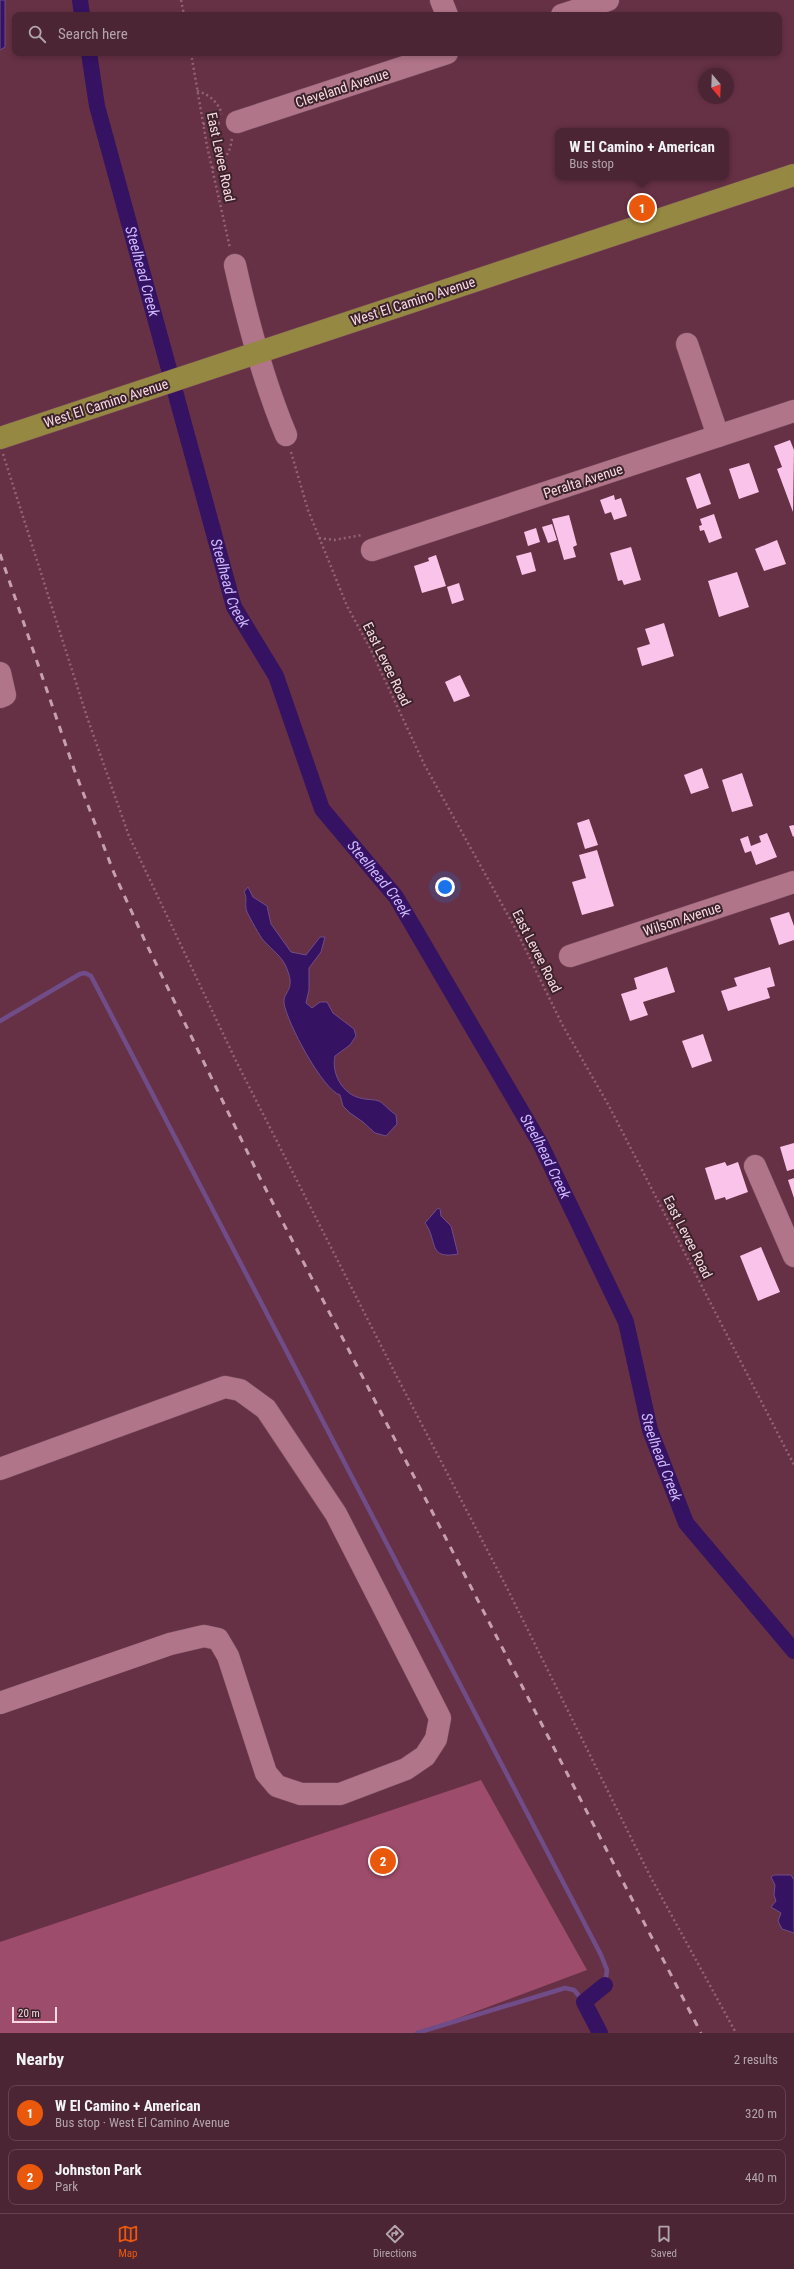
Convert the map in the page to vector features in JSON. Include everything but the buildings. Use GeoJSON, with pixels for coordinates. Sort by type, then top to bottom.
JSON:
{"type":"FeatureCollection","features":[{"type":"Feature","properties":{"kind":"main road","name":"West El Camino Avenue"},"geometry":{"type":"LineString","coordinates":[[1,445],[32,428],[794,174]]}},
{"type":"Feature","properties":{"kind":"street"},"geometry":{"type":"LineString","coordinates":[[441,0],[445,12]]}},
{"type":"Feature","properties":{"kind":"street"},"geometry":{"type":"LineString","coordinates":[[571,12],[608,0]]}},
{"type":"Feature","properties":{"kind":"street","name":"Cleveland Avenue"},"geometry":{"type":"LineString","coordinates":[[231,124],[438,56]]}},
{"type":"Feature","properties":{"kind":"street"},"geometry":{"type":"LineString","coordinates":[[234,265],[256,353],[272,402],[286,435]]}},
{"type":"Feature","properties":{"kind":"street"},"geometry":{"type":"LineString","coordinates":[[688,344],[718,436]]}},
{"type":"Feature","properties":{"kind":"street","name":"Peralta Avenue"},"geometry":{"type":"LineString","coordinates":[[372,550],[794,411]]}},
{"type":"Feature","properties":{"kind":"street"},"geometry":{"type":"LineString","coordinates":[[0,673],[3,696]]}},
{"type":"Feature","properties":{"kind":"street","name":"Wilson Avenue"},"geometry":{"type":"LineString","coordinates":[[570,956],[794,882]]}},
{"type":"Feature","properties":{"kind":"street"},"geometry":{"type":"LineString","coordinates":[[755,1166],[794,1256]]}},
{"type":"Feature","properties":{"kind":"street"},"geometry":{"type":"LineString","coordinates":[[0,1469],[225,1388],[240,1390],[266,1409],[336,1514],[440,1718],[436,1739],[425,1756],[406,1769],[340,1794],[301,1794],[277,1786],[266,1773],[228,1656],[218,1640],[204,1636],[170,1644],[0,1703]]}},
{"type":"Feature","properties":{"kind":"path"},"geometry":{"type":"LineString","coordinates":[[181,0],[183,12]]}},
{"type":"Feature","properties":{"kind":"path","name":"East Levee Road"},"geometry":{"type":"LineString","coordinates":[[191,56],[212,168],[234,265]]}},
{"type":"Feature","properties":{"kind":"path"},"geometry":{"type":"LineString","coordinates":[[197,91],[212,98],[231,124],[228,155],[218,165],[212,168]]}},
{"type":"Feature","properties":{"kind":"path","name":"East Levee Road"},"geometry":{"type":"LineString","coordinates":[[286,435],[308,510],[347,606],[370,648],[424,764],[514,926],[563,1026],[609,1106],[794,1465]]}},
{"type":"Feature","properties":{"kind":"path"},"geometry":{"type":"LineString","coordinates":[[1,445],[85,710],[129,836],[237,1063],[395,1373],[507,1588],[650,1876],[736,2033]]}},
{"type":"Feature","properties":{"kind":"path"},"geometry":{"type":"LineString","coordinates":[[319,538],[334,540],[362,535],[372,550]]}},
{"type":"Feature","properties":{"kind":"shaded area"},"geometry":{"type":"Polygon","coordinates":[[[0,0],[5,0],[5,47],[0,50],[0,0]]]}},
{"type":"Feature","properties":{"kind":"shaded area"},"geometry":{"type":"Polygon","coordinates":[[[248,887],[253,897],[267,906],[271,924],[291,952],[306,955],[320,937],[325,937],[321,952],[309,968],[309,990],[306,1003],[312,1008],[320,1002],[327,1002],[333,1013],[354,1029],[356,1036],[350,1045],[335,1056],[335,1070],[340,1082],[348,1092],[360,1098],[379,1101],[396,1115],[397,1124],[386,1136],[375,1133],[343,1106],[340,1095],[324,1081],[307,1055],[292,1025],[284,1003],[284,999],[290,986],[287,969],[280,957],[262,939],[247,912],[246,897],[244,892],[248,887]]]}},
{"type":"Feature","properties":{"kind":"shaded area"},"geometry":{"type":"Polygon","coordinates":[[[438,1208],[440,1209],[441,1216],[451,1226],[458,1254],[442,1254],[437,1251],[435,1247],[429,1229],[425,1223],[438,1208]]]}},
{"type":"Feature","properties":{"kind":"shaded area"},"geometry":{"type":"Polygon","coordinates":[[[481,1780],[587,1970],[418,2033],[0,2033],[0,1942],[481,1780]]]}},
{"type":"Feature","properties":{"kind":"shaded area"},"geometry":{"type":"Polygon","coordinates":[[[774,1875],[791,1875],[794,1880],[794,1933],[782,1929],[778,1921],[781,1913],[771,1907],[776,1901],[774,1895],[775,1885],[771,1877],[774,1875]]]}},
{"type":"Feature","properties":{"kind":"waterway","name":"Steelhead Creek"},"geometry":{"type":"LineString","coordinates":[[80,0],[82,12]]}},
{"type":"Feature","properties":{"kind":"waterway","name":"Steelhead Creek"},"geometry":{"type":"LineString","coordinates":[[89,56],[97,106],[234,607],[276,676],[322,809],[396,897],[540,1143],[626,1322],[650,1430],[686,1523],[794,1651]]}},
{"type":"Feature","properties":{"kind":"waterway"},"geometry":{"type":"LineString","coordinates":[[0,1021],[80,974],[85,973],[91,976],[601,1955],[607,1970],[605,1985]]}},
{"type":"Feature","properties":{"kind":"waterway"},"geometry":{"type":"LineString","coordinates":[[600,2033],[584,2002],[605,1985]]}},
{"type":"Feature","properties":{"kind":"waterway"},"geometry":{"type":"LineString","coordinates":[[417,2033],[565,1988],[574,1990],[584,2002]]}},
{"type":"Feature","properties":{"kind":"railway"},"geometry":{"type":"LineString","coordinates":[[0,554],[74,769],[114,873],[145,941],[260,1178],[701,2033]]}},
{"type":"Feature","properties":{"kind":"place","name":"W El Camino + American"},"geometry":{"type":"Point","coordinates":[642,208]}},
{"type":"Feature","properties":{"kind":"place","name":"Johnston Park"},"geometry":{"type":"Point","coordinates":[383,1861]}}]}
